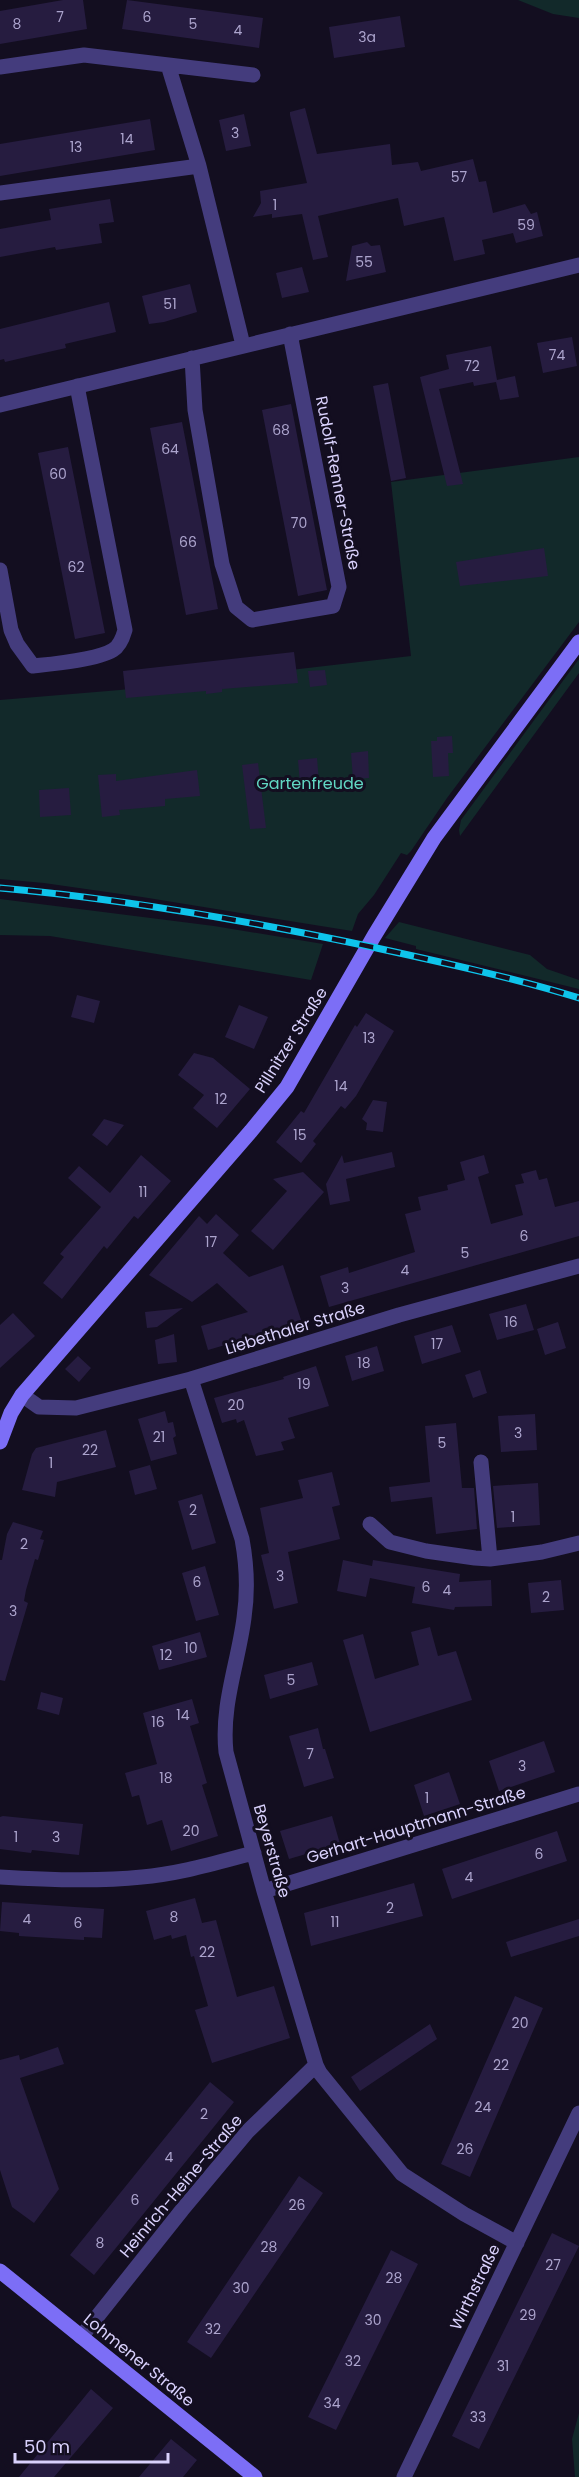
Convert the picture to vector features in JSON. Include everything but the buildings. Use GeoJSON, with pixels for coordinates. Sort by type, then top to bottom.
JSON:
{"type":"FeatureCollection","features":[{"type":"Feature","properties":{"kind":"street"},"geometry":{"type":"LineString","coordinates":[[0,67],[84,55],[253,75]]}},
{"type":"Feature","properties":{"kind":"street"},"geometry":{"type":"LineString","coordinates":[[168,65],[199,166],[243,345]]}},
{"type":"Feature","properties":{"kind":"street"},"geometry":{"type":"LineString","coordinates":[[0,193],[199,166]]}},
{"type":"Feature","properties":{"kind":"street"},"geometry":{"type":"LineString","coordinates":[[0,405],[579,265]]}},
{"type":"Feature","properties":{"kind":"street","name":"Rudolf-Renner-Straße"},"geometry":{"type":"LineString","coordinates":[[192,358],[195,411],[222,564],[236,608],[252,620],[333,606],[339,587],[290,334]]}},
{"type":"Feature","properties":{"kind":"street"},"geometry":{"type":"LineString","coordinates":[[0,570],[11,630],[17,644],[33,666],[72,662],[113,650],[121,641],[125,630],[77,386]]}},
{"type":"Feature","properties":{"kind":"street","name":"Pillnitzer Straße"},"geometry":{"type":"LineString","coordinates":[[2,1432],[22,1395],[252,1131],[286,1088],[434,838],[579,642]]}},
{"type":"Feature","properties":{"kind":"street","name":"Liebethaler Straße"},"geometry":{"type":"LineString","coordinates":[[22,1395],[39,1407],[76,1408],[191,1379],[399,1315],[579,1266]]}},
{"type":"Feature","properties":{"kind":"street","name":"Beyerstraße"},"geometry":{"type":"LineString","coordinates":[[191,1379],[246,1561],[248,1587],[244,1620],[224,1715],[226,1752],[264,1891],[316,2065],[379,2148],[402,2174],[454,2208],[517,2243]]}},
{"type":"Feature","properties":{"kind":"street"},"geometry":{"type":"LineString","coordinates":[[481,1462],[490,1559]]}},
{"type":"Feature","properties":{"kind":"street"},"geometry":{"type":"LineString","coordinates":[[370,1524],[390,1542],[426,1551],[490,1559],[579,1544]]}},
{"type":"Feature","properties":{"kind":"street","name":"Gerhart-Hauptmann-Straße"},"geometry":{"type":"LineString","coordinates":[[264,1891],[579,1794]]}},
{"type":"Feature","properties":{"kind":"street"},"geometry":{"type":"LineString","coordinates":[[0,1877],[98,1881],[144,1877],[196,1868],[254,1853]]}},
{"type":"Feature","properties":{"kind":"street","name":"Heinrich-Heine-Straße"},"geometry":{"type":"LineString","coordinates":[[81,2337],[241,2140],[316,2065]]}},
{"type":"Feature","properties":{"kind":"street","name":"Wirthstraße"},"geometry":{"type":"LineString","coordinates":[[404,2477],[579,2113]]}},
{"type":"Feature","properties":{"kind":"street","name":"Lohmener Straße"},"geometry":{"type":"LineString","coordinates":[[0,2271],[255,2477]]}},
{"type":"Feature","properties":{"kind":"green space"},"geometry":{"type":"Polygon","coordinates":[[[518,0],[579,0],[579,18],[553,14],[518,0]]]}},
{"type":"Feature","properties":{"kind":"green space","name":"Gartenfreude"},"geometry":{"type":"Polygon","coordinates":[[[579,457],[579,622],[447,798],[411,851],[407,855],[401,853],[374,895],[358,914],[352,931],[142,897],[0,879],[0,700],[120,690],[411,656],[391,482],[579,457]]]}},
{"type":"Feature","properties":{"kind":"green space"},"geometry":{"type":"Polygon","coordinates":[[[579,659],[579,673],[460,836],[461,820],[579,659]]]}},
{"type":"Feature","properties":{"kind":"green space"},"geometry":{"type":"Polygon","coordinates":[[[0,899],[214,926],[323,944],[311,980],[50,936],[0,935],[0,899]]]}},
{"type":"Feature","properties":{"kind":"green space"},"geometry":{"type":"Polygon","coordinates":[[[399,922],[530,955],[547,969],[579,980],[579,989],[416,949],[416,946],[385,938],[399,922]]]}},
{"type":"Feature","properties":{"kind":"green space"},"geometry":{"type":"Polygon","coordinates":[[[579,2413],[579,2477],[575,2477],[572,2439],[579,2413]]]}},
{"type":"Feature","properties":{"kind":"railway"},"geometry":{"type":"LineString","coordinates":[[0,888],[140,905],[280,928],[450,964],[579,998]]}}]}
